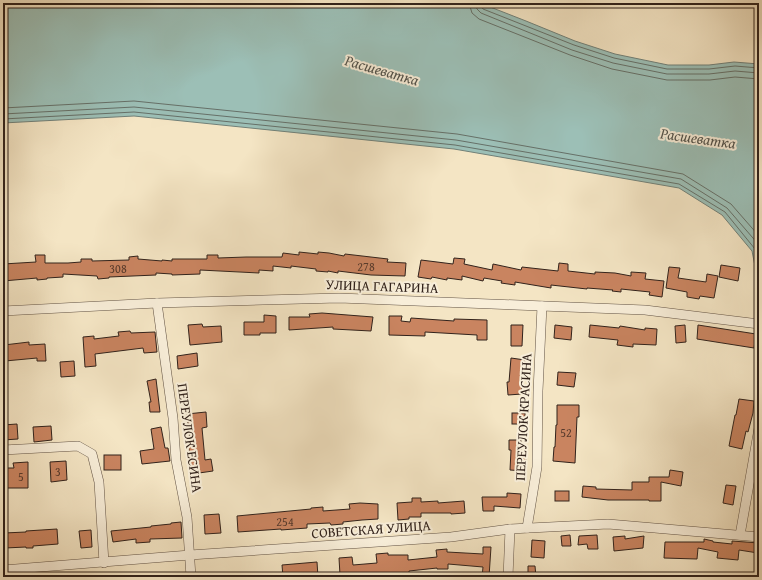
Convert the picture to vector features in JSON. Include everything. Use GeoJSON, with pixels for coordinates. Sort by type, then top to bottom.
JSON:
{"type":"FeatureCollection","features":[{"type":"Feature","properties":{"kind":"street","name":"УЛИЦА ГАГАРИНА"},"geometry":{"type":"LineString","coordinates":[[3,311],[157,303],[339,298],[645,310],[759,324]]}},
{"type":"Feature","properties":{"kind":"street","name":"ПЕРЕУЛОК ЕСИНА"},"geometry":{"type":"LineString","coordinates":[[157,303],[173,418],[176,460],[188,517],[191,577]]}},
{"type":"Feature","properties":{"kind":"street","name":"ПЕРЕУЛОК КРАСИНА"},"geometry":{"type":"LineString","coordinates":[[528,528],[537,467],[538,391],[542,306]]}},
{"type":"Feature","properties":{"kind":"street"},"geometry":{"type":"LineString","coordinates":[[740,535],[759,428]]}},
{"type":"Feature","properties":{"kind":"street"},"geometry":{"type":"LineString","coordinates":[[3,450],[78,446],[92,454],[99,482],[104,563]]}},
{"type":"Feature","properties":{"kind":"street","name":"СОВЕТСКАЯ УЛИЦА"},"geometry":{"type":"LineString","coordinates":[[3,570],[190,555],[451,537],[510,528],[608,524],[759,537]]}},
{"type":"Feature","properties":{"kind":"street"},"geometry":{"type":"LineString","coordinates":[[508,577],[510,528]]}},
{"type":"Feature","properties":{"kind":"water","name":"Расшеватка"},"geometry":{"type":"Polygon","coordinates":[[[3,3],[480,3],[575,41],[615,54],[668,65],[709,65],[734,62],[759,64],[759,281],[752,251],[722,215],[679,188],[454,149],[134,116],[3,123],[3,3]]]}},
{"type":"Feature","properties":{"kind":"building"},"geometry":{"type":"Polygon","coordinates":[[[299,252],[318,254],[318,252],[344,256],[345,254],[388,259],[387,262],[406,263],[405,276],[371,275],[338,271],[338,273],[316,271],[316,269],[291,266],[291,268],[273,266],[273,271],[259,270],[259,273],[200,270],[200,274],[172,275],[156,273],[156,275],[109,277],[98,279],[97,276],[63,274],[63,277],[47,279],[37,280],[37,278],[3,281],[3,264],[36,262],[35,255],[45,255],[45,263],[68,263],[81,262],[81,259],[92,259],[92,261],[129,260],[129,257],[138,256],[138,259],[162,261],[172,261],[172,259],[207,259],[207,255],[218,255],[218,258],[282,257],[283,253],[299,255],[299,252]]]}},
{"type":"Feature","properties":{"kind":"building"},"geometry":{"type":"Polygon","coordinates":[[[454,258],[465,259],[464,264],[492,270],[493,264],[521,270],[522,267],[558,271],[559,263],[568,264],[568,271],[595,274],[595,272],[615,273],[631,276],[631,272],[646,273],[645,279],[664,281],[662,297],[649,295],[650,292],[621,289],[621,292],[551,285],[551,288],[515,282],[515,285],[501,283],[502,281],[484,278],[483,281],[462,276],[462,280],[418,277],[421,260],[453,264],[454,258]]]}},
{"type":"Feature","properties":{"kind":"building"},"geometry":{"type":"Polygon","coordinates":[[[721,265],[740,268],[738,281],[719,277],[721,265]]]}},
{"type":"Feature","properties":{"kind":"building"},"geometry":{"type":"Polygon","coordinates":[[[669,267],[680,268],[678,278],[706,282],[707,274],[718,276],[714,298],[700,296],[699,299],[687,297],[687,292],[666,288],[669,267]]]}},
{"type":"Feature","properties":{"kind":"building"},"geometry":{"type":"Polygon","coordinates":[[[322,313],[373,317],[371,331],[333,329],[333,327],[289,330],[289,317],[310,317],[309,314],[322,313]]]}},
{"type":"Feature","properties":{"kind":"building"},"geometry":{"type":"Polygon","coordinates":[[[264,315],[276,316],[276,333],[244,335],[244,322],[264,322],[264,315]]]}},
{"type":"Feature","properties":{"kind":"building"},"geometry":{"type":"Polygon","coordinates":[[[389,316],[402,316],[401,321],[410,322],[411,318],[454,321],[454,319],[487,320],[487,340],[477,340],[477,335],[425,332],[425,336],[389,335],[389,316]]]}},
{"type":"Feature","properties":{"kind":"building"},"geometry":{"type":"Polygon","coordinates":[[[202,324],[203,327],[221,326],[222,342],[190,345],[188,325],[202,324]]]}},
{"type":"Feature","properties":{"kind":"building"},"geometry":{"type":"Polygon","coordinates":[[[511,325],[523,325],[522,346],[511,346],[511,325]]]}},
{"type":"Feature","properties":{"kind":"building"},"geometry":{"type":"Polygon","coordinates":[[[555,325],[572,327],[571,340],[554,338],[555,325]]]}},
{"type":"Feature","properties":{"kind":"building"},"geometry":{"type":"Polygon","coordinates":[[[590,325],[619,328],[620,326],[645,330],[645,328],[657,329],[656,345],[633,344],[633,347],[617,345],[618,340],[589,337],[590,325]]]}},
{"type":"Feature","properties":{"kind":"building"},"geometry":{"type":"Polygon","coordinates":[[[685,325],[686,342],[676,343],[675,326],[685,325]]]}},
{"type":"Feature","properties":{"kind":"building"},"geometry":{"type":"Polygon","coordinates":[[[698,325],[756,334],[754,348],[697,339],[698,325]]]}},
{"type":"Feature","properties":{"kind":"building"},"geometry":{"type":"Polygon","coordinates":[[[130,331],[131,333],[155,332],[157,352],[144,353],[143,348],[95,354],[96,366],[85,367],[83,337],[94,336],[94,339],[119,336],[118,332],[130,331]]]}},
{"type":"Feature","properties":{"kind":"building"},"geometry":{"type":"Polygon","coordinates":[[[29,342],[29,345],[45,344],[46,361],[37,361],[37,358],[5,361],[4,345],[29,342]]]}},
{"type":"Feature","properties":{"kind":"building"},"geometry":{"type":"Polygon","coordinates":[[[197,353],[198,366],[178,369],[177,356],[197,353]]]}},
{"type":"Feature","properties":{"kind":"building"},"geometry":{"type":"Polygon","coordinates":[[[511,358],[525,360],[524,372],[521,371],[522,394],[508,395],[507,382],[509,382],[511,358]]]}},
{"type":"Feature","properties":{"kind":"building"},"geometry":{"type":"Polygon","coordinates":[[[74,361],[75,376],[61,377],[60,362],[74,361]]]}},
{"type":"Feature","properties":{"kind":"building"},"geometry":{"type":"Polygon","coordinates":[[[558,372],[576,373],[574,387],[557,385],[558,372]]]}},
{"type":"Feature","properties":{"kind":"building"},"geometry":{"type":"Polygon","coordinates":[[[156,379],[160,412],[150,412],[149,402],[151,402],[147,381],[156,379]]]}},
{"type":"Feature","properties":{"kind":"building"},"geometry":{"type":"Polygon","coordinates":[[[739,399],[754,401],[753,413],[748,432],[746,431],[742,449],[729,446],[739,399]]]}},
{"type":"Feature","properties":{"kind":"building"},"geometry":{"type":"Polygon","coordinates":[[[557,405],[579,405],[575,463],[553,461],[557,425],[557,405]]]}},
{"type":"Feature","properties":{"kind":"building"},"geometry":{"type":"Polygon","coordinates":[[[206,412],[207,427],[202,428],[205,460],[211,459],[213,471],[192,474],[188,442],[190,441],[187,414],[206,412]]]}},
{"type":"Feature","properties":{"kind":"building"},"geometry":{"type":"Polygon","coordinates":[[[512,413],[525,413],[525,424],[512,424],[512,413]]]}},
{"type":"Feature","properties":{"kind":"building"},"geometry":{"type":"Polygon","coordinates":[[[17,424],[18,439],[3,440],[3,425],[17,424]]]}},
{"type":"Feature","properties":{"kind":"building"},"geometry":{"type":"Polygon","coordinates":[[[51,426],[52,440],[34,442],[33,427],[51,426]]]}},
{"type":"Feature","properties":{"kind":"building"},"geometry":{"type":"Polygon","coordinates":[[[161,427],[165,448],[168,448],[170,461],[142,464],[140,451],[154,449],[151,429],[161,427]]]}},
{"type":"Feature","properties":{"kind":"building"},"geometry":{"type":"Polygon","coordinates":[[[509,440],[521,440],[521,457],[526,457],[525,471],[510,470],[511,450],[509,450],[509,440]]]}},
{"type":"Feature","properties":{"kind":"building"},"geometry":{"type":"Polygon","coordinates":[[[104,455],[121,455],[121,470],[104,470],[104,455]]]}},
{"type":"Feature","properties":{"kind":"building"},"geometry":{"type":"Polygon","coordinates":[[[66,461],[67,480],[51,482],[50,462],[66,461]]]}},
{"type":"Feature","properties":{"kind":"building"},"geometry":{"type":"Polygon","coordinates":[[[28,462],[28,488],[3,488],[3,468],[14,468],[13,463],[28,462]]]}},
{"type":"Feature","properties":{"kind":"building"},"geometry":{"type":"Polygon","coordinates":[[[670,470],[683,472],[681,486],[661,482],[661,501],[608,500],[582,497],[583,486],[596,487],[596,489],[632,490],[632,482],[649,482],[649,477],[669,477],[670,470]]]}},
{"type":"Feature","properties":{"kind":"building"},"geometry":{"type":"Polygon","coordinates":[[[726,485],[736,486],[733,505],[723,503],[726,485]]]}},
{"type":"Feature","properties":{"kind":"building"},"geometry":{"type":"Polygon","coordinates":[[[555,491],[569,491],[569,501],[555,501],[555,491]]]}},
{"type":"Feature","properties":{"kind":"building"},"geometry":{"type":"Polygon","coordinates":[[[507,493],[521,494],[520,508],[494,506],[494,511],[483,511],[482,497],[507,497],[507,493]]]}},
{"type":"Feature","properties":{"kind":"building"},"geometry":{"type":"Polygon","coordinates":[[[412,498],[421,498],[421,502],[438,501],[438,503],[464,501],[465,513],[421,513],[421,517],[409,517],[409,519],[398,520],[397,503],[412,502],[412,498]]]}},
{"type":"Feature","properties":{"kind":"building"},"geometry":{"type":"Polygon","coordinates":[[[349,504],[378,504],[378,519],[343,522],[343,524],[331,525],[330,523],[307,524],[307,528],[238,532],[237,516],[323,507],[323,511],[350,509],[349,504]]]}},
{"type":"Feature","properties":{"kind":"building"},"geometry":{"type":"Polygon","coordinates":[[[219,514],[221,533],[205,534],[204,515],[219,514]]]}},
{"type":"Feature","properties":{"kind":"building"},"geometry":{"type":"Polygon","coordinates":[[[181,522],[182,538],[150,539],[150,542],[136,543],[136,539],[113,542],[111,531],[181,522]]]}},
{"type":"Feature","properties":{"kind":"building"},"geometry":{"type":"Polygon","coordinates":[[[57,529],[58,544],[33,546],[33,548],[5,548],[4,533],[57,529]]]}},
{"type":"Feature","properties":{"kind":"building"},"geometry":{"type":"Polygon","coordinates":[[[91,530],[92,547],[81,548],[79,531],[91,530]]]}},
{"type":"Feature","properties":{"kind":"building"},"geometry":{"type":"Polygon","coordinates":[[[570,535],[571,546],[562,546],[561,536],[570,535]]]}},
{"type":"Feature","properties":{"kind":"building"},"geometry":{"type":"Polygon","coordinates":[[[597,535],[598,549],[588,549],[587,544],[578,545],[579,536],[597,535]]]}},
{"type":"Feature","properties":{"kind":"building"},"geometry":{"type":"Polygon","coordinates":[[[625,536],[625,539],[644,536],[643,548],[614,551],[613,537],[625,536]]]}},
{"type":"Feature","properties":{"kind":"building"},"geometry":{"type":"Polygon","coordinates":[[[704,539],[713,542],[732,544],[732,541],[759,543],[758,553],[739,550],[738,560],[717,558],[718,552],[698,548],[697,559],[664,558],[665,542],[704,542],[704,539]]]}},
{"type":"Feature","properties":{"kind":"building"},"geometry":{"type":"Polygon","coordinates":[[[532,540],[545,541],[544,558],[531,557],[532,540]]]}},
{"type":"Feature","properties":{"kind":"building"},"geometry":{"type":"Polygon","coordinates":[[[483,547],[491,547],[489,577],[482,577],[483,567],[448,564],[448,569],[437,568],[409,571],[409,577],[360,577],[360,574],[340,575],[339,558],[352,557],[353,565],[377,563],[376,554],[388,553],[388,555],[408,555],[408,560],[437,557],[436,550],[447,549],[447,552],[483,554],[483,547]]]}},
{"type":"Feature","properties":{"kind":"building"},"geometry":{"type":"Polygon","coordinates":[[[317,562],[318,577],[283,577],[282,565],[317,562]]]}},
{"type":"Feature","properties":{"kind":"building"},"geometry":{"type":"Polygon","coordinates":[[[528,566],[535,566],[536,577],[528,577],[528,566]]]}}]}
